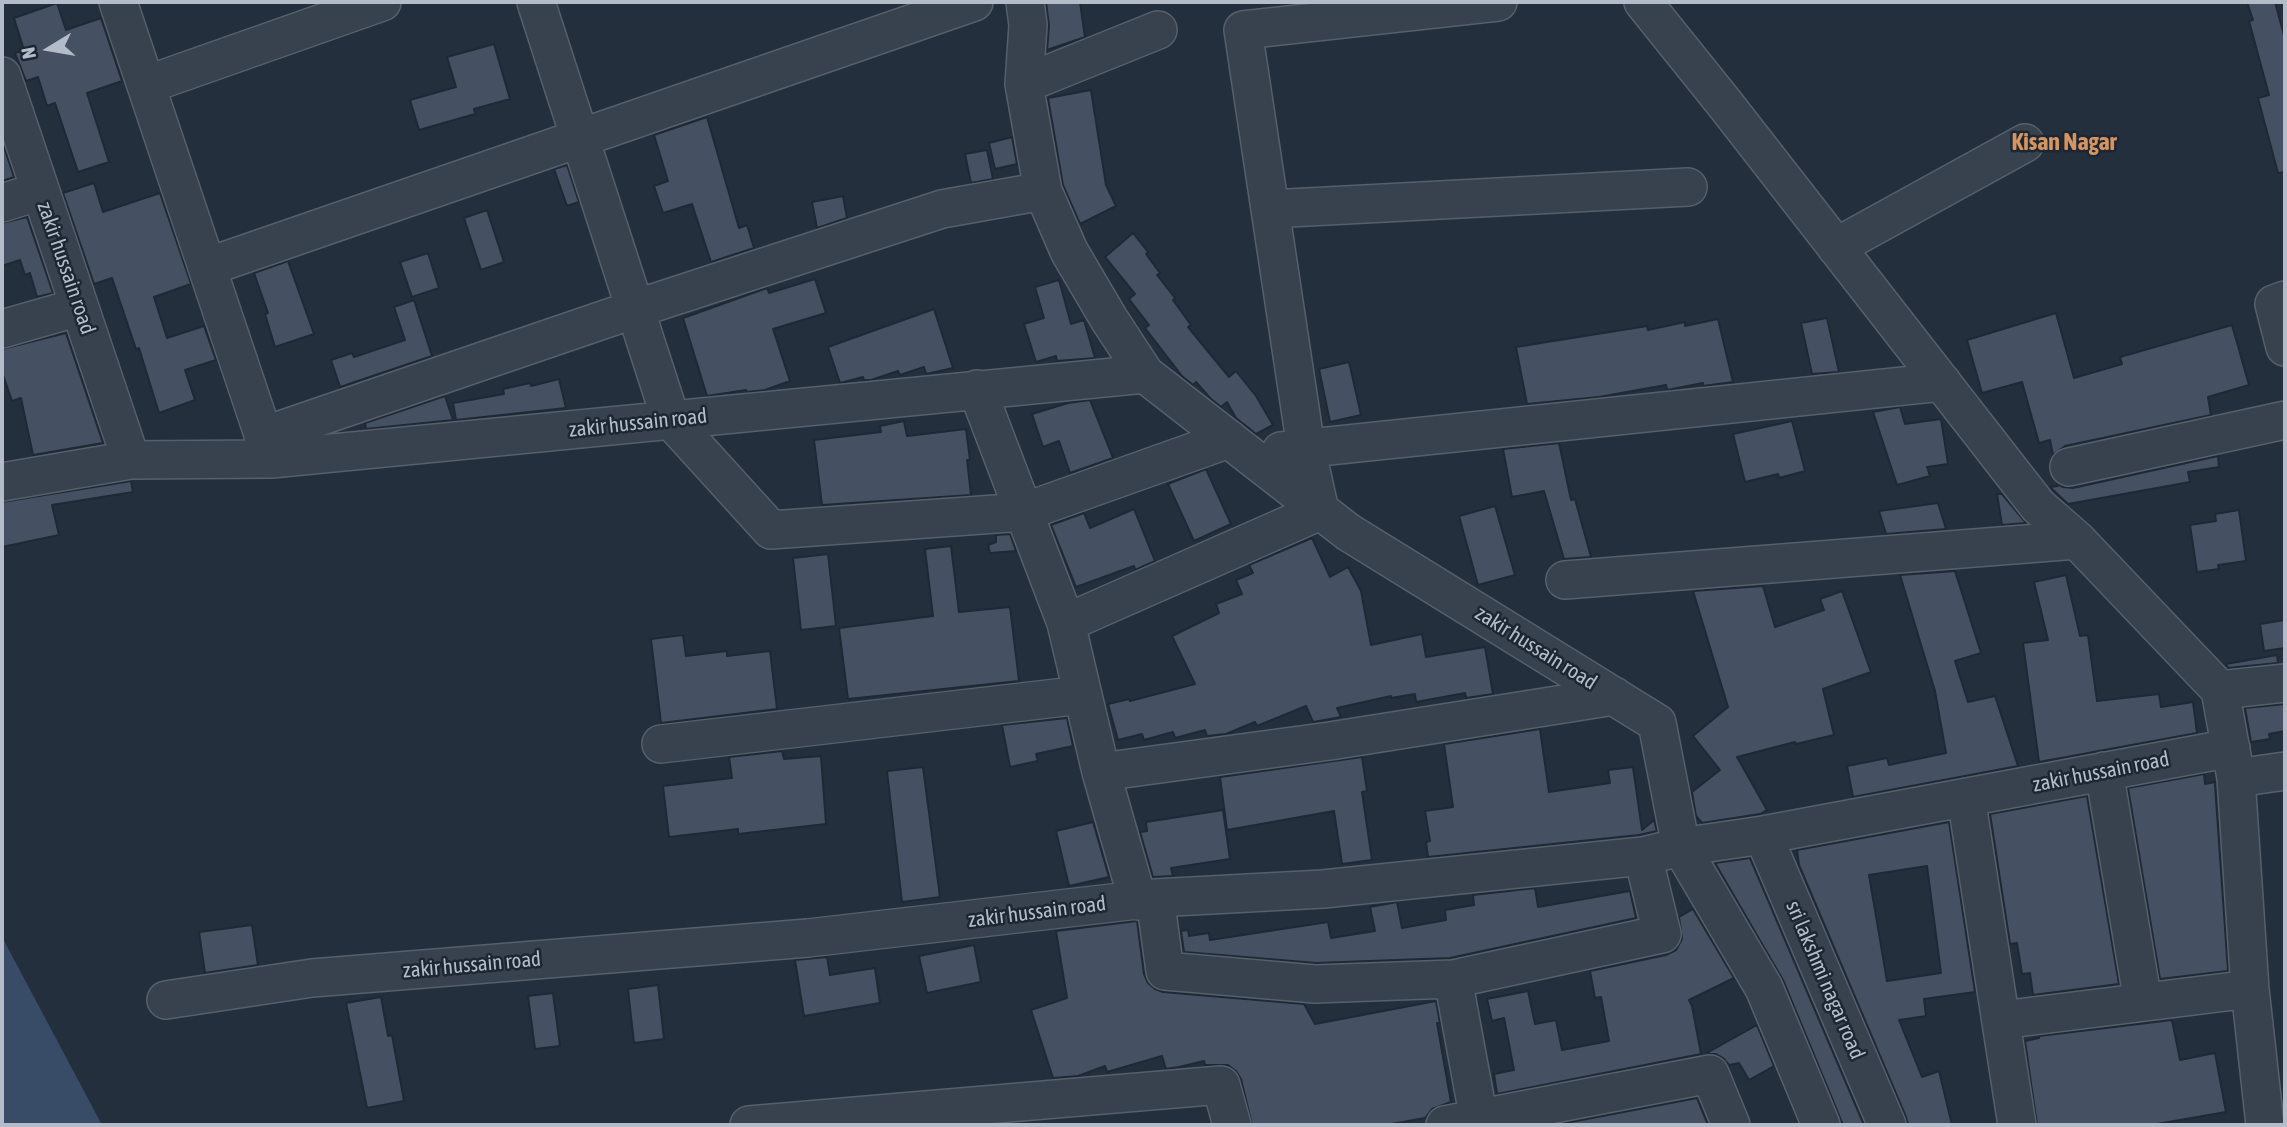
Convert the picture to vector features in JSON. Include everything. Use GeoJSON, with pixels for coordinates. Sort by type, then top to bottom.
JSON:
{"type":"FeatureCollection","features":[{"type":"Feature","properties":{"kind":"street"},"geometry":{"type":"LineString","coordinates":[[118,2],[267,447],[635,309],[942,209],[1044,191]]}},
{"type":"Feature","properties":{"kind":"street"},"geometry":{"type":"LineString","coordinates":[[146,85],[382,2]]}},
{"type":"Feature","properties":{"kind":"street"},"geometry":{"type":"LineString","coordinates":[[536,2],[671,420],[771,530],[1024,512],[1239,447],[1306,448],[1942,382]]}},
{"type":"Feature","properties":{"kind":"street"},"geometry":{"type":"LineString","coordinates":[[207,267],[974,2]]}},
{"type":"Feature","properties":{"kind":"street","name":"zakir hussain road"},"geometry":{"type":"LineString","coordinates":[[1025,2],[1028,25],[1024,84],[1044,191],[1069,251],[1145,374],[1348,532],[1657,723],[1681,847]]}},
{"type":"Feature","properties":{"kind":"street"},"geometry":{"type":"LineString","coordinates":[[1066,623],[1320,511],[1306,448],[1243,30],[1498,2]]}},
{"type":"Feature","properties":{"kind":"street"},"geometry":{"type":"LineString","coordinates":[[1643,2],[2038,506],[2077,540],[2220,690],[2234,763],[2250,989],[2265,1125]]}},
{"type":"Feature","properties":{"kind":"street"},"geometry":{"type":"LineString","coordinates":[[1024,84],[1158,30]]}},
{"type":"Feature","properties":{"kind":"street","name":"zakir hussain road"},"geometry":{"type":"LineString","coordinates":[[2,76],[131,460]]}},
{"type":"Feature","properties":{"kind":"street"},"geometry":{"type":"LineString","coordinates":[[1836,247],[2025,143]]}},
{"type":"Feature","properties":{"kind":"street"},"geometry":{"type":"LineString","coordinates":[[1270,209],[1688,187]]}},
{"type":"Feature","properties":{"kind":"street"},"geometry":{"type":"LineString","coordinates":[[2,203],[40,191]]}},
{"type":"Feature","properties":{"kind":"street"},"geometry":{"type":"LineString","coordinates":[[2285,300],[2274,304],[2285,347]]}},
{"type":"Feature","properties":{"kind":"street"},"geometry":{"type":"LineString","coordinates":[[2,329],[79,307]]}},
{"type":"Feature","properties":{"kind":"street","name":"zakir hussain road"},"geometry":{"type":"LineString","coordinates":[[2,482],[131,460],[267,447],[671,420],[1145,374]]}},
{"type":"Feature","properties":{"kind":"street"},"geometry":{"type":"LineString","coordinates":[[977,389],[1066,623],[1101,772],[1147,899],[1165,971],[1315,984],[1453,979],[1662,934],[1643,856]]}},
{"type":"Feature","properties":{"kind":"street"},"geometry":{"type":"LineString","coordinates":[[2069,467],[2285,420]]}},
{"type":"Feature","properties":{"kind":"street"},"geometry":{"type":"LineString","coordinates":[[1565,580],[2077,540]]}},
{"type":"Feature","properties":{"kind":"street"},"geometry":{"type":"LineString","coordinates":[[2220,690],[2285,683]]}},
{"type":"Feature","properties":{"kind":"street"},"geometry":{"type":"LineString","coordinates":[[661,744],[1082,695]]}},
{"type":"Feature","properties":{"kind":"street"},"geometry":{"type":"LineString","coordinates":[[1101,772],[1330,741],[1614,696]]}},
{"type":"Feature","properties":{"kind":"street","name":"zakir hussain road"},"geometry":{"type":"LineString","coordinates":[[166,1000],[312,978],[808,938],[1147,899],[1323,889],[1643,856],[2104,771],[2234,763],[2285,771]]}},
{"type":"Feature","properties":{"kind":"street"},"geometry":{"type":"LineString","coordinates":[[2104,771],[2143,1002]]}},
{"type":"Feature","properties":{"kind":"street"},"geometry":{"type":"LineString","coordinates":[[1966,797],[2017,1125]]}},
{"type":"Feature","properties":{"kind":"street","name":"sri lakshmi nagar road"},"geometry":{"type":"LineString","coordinates":[[1763,835],[1887,1125]]}},
{"type":"Feature","properties":{"kind":"street"},"geometry":{"type":"LineString","coordinates":[[1681,847],[1764,988],[1821,1125]]}},
{"type":"Feature","properties":{"kind":"street"},"geometry":{"type":"LineString","coordinates":[[1453,979],[1468,1123],[1710,1074],[1731,1125]]}},
{"type":"Feature","properties":{"kind":"street"},"geometry":{"type":"LineString","coordinates":[[2001,1020],[2250,989]]}},
{"type":"Feature","properties":{"kind":"street"},"geometry":{"type":"LineString","coordinates":[[749,1125],[1221,1085],[1232,1125]]}},
{"type":"Feature","properties":{"kind":"water"},"geometry":{"type":"Polygon","coordinates":[[[2,937],[102,1125],[2,1125],[2,937]]]}},
{"type":"Feature","properties":{"kind":"building"},"geometry":{"type":"Polygon","coordinates":[[[1046,2],[1080,2],[1085,37],[1047,50],[1049,26],[1046,2]]]}},
{"type":"Feature","properties":{"kind":"building"},"geometry":{"type":"Polygon","coordinates":[[[2247,2],[2275,2],[2285,39],[2285,172],[2278,173],[2258,98],[2269,95],[2249,21],[2253,20],[2247,2]]]}},
{"type":"Feature","properties":{"kind":"building"},"geometry":{"type":"Polygon","coordinates":[[[57,3],[66,30],[101,18],[122,81],[87,93],[109,162],[78,172],[55,103],[47,106],[38,77],[26,81],[15,53],[24,50],[14,18],[57,3]]]}},
{"type":"Feature","properties":{"kind":"building"},"geometry":{"type":"Polygon","coordinates":[[[494,44],[510,99],[474,109],[475,114],[419,130],[410,100],[456,87],[447,57],[494,44]]]}},
{"type":"Feature","properties":{"kind":"building"},"geometry":{"type":"Polygon","coordinates":[[[1091,90],[1106,185],[1116,206],[1080,224],[1063,185],[1048,98],[1091,90]]]}},
{"type":"Feature","properties":{"kind":"building"},"geometry":{"type":"Polygon","coordinates":[[[707,117],[739,228],[747,225],[754,248],[711,262],[692,204],[663,213],[654,186],[668,181],[654,135],[707,117]]]}},
{"type":"Feature","properties":{"kind":"building"},"geometry":{"type":"Polygon","coordinates":[[[1012,137],[1017,164],[995,169],[989,143],[1012,137]]]}},
{"type":"Feature","properties":{"kind":"building"},"geometry":{"type":"Polygon","coordinates":[[[2,141],[14,177],[2,181],[2,141]]]}},
{"type":"Feature","properties":{"kind":"building"},"geometry":{"type":"Polygon","coordinates":[[[987,150],[993,179],[971,183],[965,154],[987,150]]]}},
{"type":"Feature","properties":{"kind":"building"},"geometry":{"type":"Polygon","coordinates":[[[567,165],[579,202],[567,206],[554,169],[567,165]]]}},
{"type":"Feature","properties":{"kind":"building"},"geometry":{"type":"Polygon","coordinates":[[[94,183],[103,212],[160,193],[191,284],[154,297],[167,338],[204,326],[216,360],[185,370],[195,400],[159,413],[139,348],[136,349],[112,278],[94,284],[63,193],[94,183]]]}},
{"type":"Feature","properties":{"kind":"building"},"geometry":{"type":"Polygon","coordinates":[[[843,196],[847,218],[817,228],[812,202],[843,196]]]}},
{"type":"Feature","properties":{"kind":"building"},"geometry":{"type":"Polygon","coordinates":[[[487,210],[504,262],[481,270],[464,218],[487,210]]]}},
{"type":"Feature","properties":{"kind":"building"},"geometry":{"type":"Polygon","coordinates":[[[27,217],[53,293],[37,297],[30,273],[25,275],[20,260],[2,266],[2,223],[27,217]]]}},
{"type":"Feature","properties":{"kind":"building"},"geometry":{"type":"Polygon","coordinates":[[[1133,233],[1148,252],[1146,254],[1160,273],[1157,275],[1191,325],[1188,327],[1229,377],[1236,371],[1256,396],[1273,425],[1256,434],[1236,418],[1227,402],[1221,407],[1196,382],[1193,385],[1182,376],[1145,328],[1149,325],[1129,299],[1135,294],[1105,257],[1133,233]]]}},
{"type":"Feature","properties":{"kind":"building"},"geometry":{"type":"Polygon","coordinates":[[[428,253],[439,288],[412,297],[400,262],[428,253]]]}},
{"type":"Feature","properties":{"kind":"building"},"geometry":{"type":"Polygon","coordinates":[[[288,261],[314,334],[275,347],[265,314],[268,313],[254,273],[288,261]]]}},
{"type":"Feature","properties":{"kind":"building"},"geometry":{"type":"Polygon","coordinates":[[[815,279],[826,313],[773,329],[790,381],[765,390],[707,396],[683,318],[767,288],[769,293],[815,279]]]}},
{"type":"Feature","properties":{"kind":"building"},"geometry":{"type":"Polygon","coordinates":[[[1059,280],[1071,324],[1084,320],[1095,358],[1057,361],[1056,356],[1036,362],[1024,324],[1044,318],[1035,287],[1059,280]]]}},
{"type":"Feature","properties":{"kind":"building"},"geometry":{"type":"Polygon","coordinates":[[[414,300],[432,356],[340,387],[331,360],[352,353],[354,357],[405,340],[394,307],[414,300]]]}},
{"type":"Feature","properties":{"kind":"building"},"geometry":{"type":"Polygon","coordinates":[[[934,309],[953,368],[926,374],[924,367],[900,375],[898,371],[871,380],[864,380],[863,377],[840,383],[828,347],[934,309]]]}},
{"type":"Feature","properties":{"kind":"building"},"geometry":{"type":"Polygon","coordinates":[[[2056,313],[2074,378],[2122,364],[2120,357],[2232,325],[2249,385],[2208,397],[2211,415],[2065,446],[2053,455],[2050,440],[2039,443],[2022,382],[1982,393],[1967,340],[2056,313]]]}},
{"type":"Feature","properties":{"kind":"building"},"geometry":{"type":"Polygon","coordinates":[[[1827,318],[1839,372],[1812,374],[1801,323],[1827,318]]]}},
{"type":"Feature","properties":{"kind":"building"},"geometry":{"type":"Polygon","coordinates":[[[1718,319],[1733,382],[1703,386],[1703,383],[1667,390],[1666,385],[1599,397],[1527,404],[1516,347],[1647,326],[1648,330],[1685,322],[1685,326],[1718,319]]]}},
{"type":"Feature","properties":{"kind":"building"},"geometry":{"type":"Polygon","coordinates":[[[66,333],[103,443],[33,455],[21,398],[12,401],[2,372],[2,349],[66,333]]]}},
{"type":"Feature","properties":{"kind":"building"},"geometry":{"type":"Polygon","coordinates":[[[1349,362],[1361,415],[1330,422],[1319,369],[1349,362]]]}},
{"type":"Feature","properties":{"kind":"building"},"geometry":{"type":"Polygon","coordinates":[[[559,379],[566,408],[456,420],[453,403],[504,394],[503,389],[559,379]]]}},
{"type":"Feature","properties":{"kind":"building"},"geometry":{"type":"Polygon","coordinates":[[[445,396],[453,420],[366,429],[365,423],[445,396]]]}},
{"type":"Feature","properties":{"kind":"building"},"geometry":{"type":"Polygon","coordinates":[[[1090,400],[1113,458],[1070,473],[1059,441],[1043,447],[1032,414],[1068,403],[1090,400]]]}},
{"type":"Feature","properties":{"kind":"building"},"geometry":{"type":"Polygon","coordinates":[[[1900,407],[1905,424],[1941,419],[1948,464],[1927,467],[1930,476],[1897,485],[1873,412],[1900,407]]]}},
{"type":"Feature","properties":{"kind":"building"},"geometry":{"type":"Polygon","coordinates":[[[904,421],[907,436],[966,429],[971,495],[822,505],[814,440],[881,432],[880,426],[904,421]]]}},
{"type":"Feature","properties":{"kind":"building"},"geometry":{"type":"Polygon","coordinates":[[[1792,421],[1805,471],[1779,478],[1778,474],[1745,482],[1733,434],[1792,421]]]}},
{"type":"Feature","properties":{"kind":"building"},"geometry":{"type":"Polygon","coordinates":[[[1559,443],[1571,500],[1575,499],[1591,557],[1564,559],[1544,491],[1512,497],[1503,449],[1559,443]]]}},
{"type":"Feature","properties":{"kind":"building"},"geometry":{"type":"Polygon","coordinates":[[[2218,456],[2219,467],[2188,472],[2190,482],[2068,504],[2050,487],[2058,486],[2057,484],[2073,488],[2218,456]]]}},
{"type":"Feature","properties":{"kind":"building"},"geometry":{"type":"Polygon","coordinates":[[[1206,469],[1231,524],[1194,541],[1168,484],[1206,469]]]}},
{"type":"Feature","properties":{"kind":"building"},"geometry":{"type":"Polygon","coordinates":[[[131,481],[133,492],[52,505],[59,535],[2,547],[2,502],[131,481]]]}},
{"type":"Feature","properties":{"kind":"building"},"geometry":{"type":"Polygon","coordinates":[[[1997,494],[2002,494],[2026,523],[2002,525],[1997,494]]]}},
{"type":"Feature","properties":{"kind":"building"},"geometry":{"type":"Polygon","coordinates":[[[1938,503],[1946,529],[1886,534],[1879,511],[1938,503]]]}},
{"type":"Feature","properties":{"kind":"building"},"geometry":{"type":"Polygon","coordinates":[[[1495,506],[1515,575],[1478,585],[1459,516],[1495,506]]]}},
{"type":"Feature","properties":{"kind":"building"},"geometry":{"type":"Polygon","coordinates":[[[1134,509],[1155,561],[1135,570],[1134,566],[1076,587],[1051,525],[1084,513],[1090,528],[1134,509]]]}},
{"type":"Feature","properties":{"kind":"building"},"geometry":{"type":"Polygon","coordinates":[[[2239,510],[2246,561],[2218,565],[2219,569],[2197,572],[2190,525],[2216,521],[2215,514],[2239,510]]]}},
{"type":"Feature","properties":{"kind":"building"},"geometry":{"type":"Polygon","coordinates":[[[1010,534],[1016,551],[990,553],[988,545],[996,542],[996,535],[1010,534]]]}},
{"type":"Feature","properties":{"kind":"building"},"geometry":{"type":"Polygon","coordinates":[[[1312,538],[1330,577],[1348,567],[1361,591],[1371,645],[1422,634],[1426,657],[1485,647],[1493,694],[1466,698],[1465,693],[1416,702],[1415,694],[1391,696],[1337,708],[1341,717],[1313,722],[1306,706],[1257,726],[1255,722],[1226,734],[1207,736],[1205,730],[1175,738],[1173,732],[1144,740],[1142,734],[1118,740],[1108,704],[1195,684],[1172,636],[1219,613],[1216,604],[1242,594],[1236,580],[1253,573],[1249,565],[1312,538]]]}},
{"type":"Feature","properties":{"kind":"building"},"geometry":{"type":"Polygon","coordinates":[[[951,546],[959,612],[1010,607],[1019,681],[848,699],[839,628],[933,616],[925,549],[951,546]]]}},
{"type":"Feature","properties":{"kind":"building"},"geometry":{"type":"Polygon","coordinates":[[[828,554],[836,626],[801,630],[793,558],[828,554]]]}},
{"type":"Feature","properties":{"kind":"building"},"geometry":{"type":"Polygon","coordinates":[[[1955,571],[1981,653],[1955,661],[1968,702],[1995,696],[2018,766],[1853,797],[1847,766],[1887,758],[1889,765],[1946,753],[1935,691],[1900,575],[1955,571]]]}},
{"type":"Feature","properties":{"kind":"building"},"geometry":{"type":"Polygon","coordinates":[[[2066,575],[2080,636],[2088,635],[2097,701],[2159,694],[2161,707],[2193,702],[2197,733],[2039,762],[2023,643],[2048,640],[2034,582],[2066,575]]]}},
{"type":"Feature","properties":{"kind":"building"},"geometry":{"type":"Polygon","coordinates":[[[1763,586],[1775,627],[1824,610],[1820,599],[1842,591],[1871,672],[1823,689],[1834,735],[1737,757],[1767,810],[1760,814],[1702,823],[1696,816],[1692,792],[1720,770],[1693,736],[1728,707],[1693,591],[1763,586]]]}},
{"type":"Feature","properties":{"kind":"building"},"geometry":{"type":"Polygon","coordinates":[[[2285,620],[2285,648],[2264,651],[2260,624],[2285,620]]]}},
{"type":"Feature","properties":{"kind":"building"},"geometry":{"type":"Polygon","coordinates":[[[683,635],[686,656],[727,651],[727,656],[770,651],[777,709],[661,723],[651,639],[683,635]]]}},
{"type":"Feature","properties":{"kind":"building"},"geometry":{"type":"Polygon","coordinates":[[[2277,655],[2278,663],[2228,668],[2226,664],[2277,655]]]}},
{"type":"Feature","properties":{"kind":"building"},"geometry":{"type":"Polygon","coordinates":[[[2285,704],[2285,731],[2269,734],[2270,739],[2251,742],[2245,708],[2285,704]]]}},
{"type":"Feature","properties":{"kind":"building"},"geometry":{"type":"Polygon","coordinates":[[[1067,718],[1073,746],[1036,754],[1038,761],[1010,767],[1002,725],[1067,718]]]}},
{"type":"Feature","properties":{"kind":"building"},"geometry":{"type":"Polygon","coordinates":[[[1540,729],[1549,792],[1610,783],[1608,770],[1633,767],[1642,830],[1654,820],[1657,831],[1428,857],[1426,842],[1430,841],[1425,811],[1453,807],[1444,744],[1540,729]]]}},
{"type":"Feature","properties":{"kind":"building"},"geometry":{"type":"Polygon","coordinates":[[[782,751],[784,759],[821,756],[826,824],[738,834],[738,829],[669,837],[663,786],[732,778],[729,757],[782,751]]]}},
{"type":"Feature","properties":{"kind":"building"},"geometry":{"type":"Polygon","coordinates":[[[1362,757],[1367,791],[1362,792],[1372,860],[1342,864],[1334,811],[1227,830],[1220,777],[1362,757]]]}},
{"type":"Feature","properties":{"kind":"building"},"geometry":{"type":"Polygon","coordinates":[[[923,767],[940,897],[902,902],[887,771],[923,767]]]}},
{"type":"Feature","properties":{"kind":"building"},"geometry":{"type":"Polygon","coordinates":[[[2204,774],[2205,784],[2215,782],[2228,971],[2160,979],[2128,788],[2204,774]]]}},
{"type":"Feature","properties":{"kind":"building"},"geometry":{"type":"Polygon","coordinates":[[[2087,796],[2119,984],[2033,995],[2030,973],[2022,974],[2017,943],[2010,944],[1990,814],[2087,796]]]}},
{"type":"Feature","properties":{"kind":"building"},"geometry":{"type":"Polygon","coordinates":[[[1223,810],[1230,859],[1171,868],[1173,876],[1153,877],[1140,832],[1147,831],[1146,822],[1223,810]]]}},
{"type":"Feature","properties":{"kind":"building"},"geometry":{"type":"Polygon","coordinates":[[[1093,822],[1109,877],[1069,886],[1056,831],[1093,822]]]}},
{"type":"Feature","properties":{"kind":"building"},"geometry":{"type":"Polygon","coordinates":[[[1949,822],[1975,992],[1924,999],[1926,1016],[1899,1020],[1922,1077],[1939,1071],[1952,1125],[1908,1125],[1799,865],[1797,850],[1949,822]],[[1927,866],[1869,875],[1887,981],[1941,973],[1927,866]]]}},
{"type":"Feature","properties":{"kind":"building"},"geometry":{"type":"Polygon","coordinates":[[[1750,858],[1864,1125],[1843,1125],[1783,980],[1715,863],[1750,858]]]}},
{"type":"Feature","properties":{"kind":"building"},"geometry":{"type":"Polygon","coordinates":[[[1535,888],[1538,907],[1630,891],[1636,918],[1450,958],[1316,963],[1184,952],[1181,931],[1188,930],[1189,936],[1209,933],[1210,940],[1328,922],[1331,938],[1375,931],[1370,907],[1397,902],[1402,928],[1446,920],[1445,910],[1474,905],[1473,895],[1535,888]]]}},
{"type":"Feature","properties":{"kind":"building"},"geometry":{"type":"Polygon","coordinates":[[[1693,909],[1734,978],[1689,1000],[1701,1054],[1497,1094],[1494,1074],[1514,1070],[1504,1018],[1492,1021],[1487,999],[1528,991],[1535,1024],[1556,1020],[1562,1050],[1609,1041],[1601,997],[1595,998],[1590,971],[1666,955],[1676,950],[1682,939],[1679,917],[1693,909]]]}},
{"type":"Feature","properties":{"kind":"building"},"geometry":{"type":"Polygon","coordinates":[[[1137,921],[1144,974],[1148,983],[1163,992],[1304,1004],[1315,1024],[1436,1001],[1440,1023],[1437,1023],[1451,1102],[1432,1109],[1425,1118],[1386,1125],[1252,1125],[1241,1079],[1228,1065],[1205,1065],[1204,1061],[1166,1069],[1162,1056],[1107,1072],[1105,1066],[1078,1076],[1053,1078],[1031,1010],[1067,998],[1056,931],[1137,921]]]}},
{"type":"Feature","properties":{"kind":"building"},"geometry":{"type":"Polygon","coordinates":[[[252,925],[258,965],[205,973],[199,932],[252,925]]]}},
{"type":"Feature","properties":{"kind":"building"},"geometry":{"type":"Polygon","coordinates":[[[974,945],[981,982],[927,993],[919,956],[974,945]]]}},
{"type":"Feature","properties":{"kind":"building"},"geometry":{"type":"Polygon","coordinates":[[[827,957],[830,975],[875,968],[880,1003],[804,1016],[795,960],[827,957]]]}},
{"type":"Feature","properties":{"kind":"building"},"geometry":{"type":"Polygon","coordinates":[[[658,985],[664,1039],[634,1043],[628,989],[658,985]]]}},
{"type":"Feature","properties":{"kind":"building"},"geometry":{"type":"Polygon","coordinates":[[[553,993],[560,1046],[535,1049],[528,996],[553,993]]]}},
{"type":"Feature","properties":{"kind":"building"},"geometry":{"type":"Polygon","coordinates":[[[381,997],[388,1036],[392,1035],[404,1101],[367,1108],[346,1003],[381,997]]]}},
{"type":"Feature","properties":{"kind":"building"},"geometry":{"type":"Polygon","coordinates":[[[2172,1020],[2180,1060],[2215,1053],[2226,1112],[2151,1125],[2037,1125],[2025,1041],[2039,1036],[2172,1020]]]}},
{"type":"Feature","properties":{"kind":"building"},"geometry":{"type":"Polygon","coordinates":[[[1757,1025],[1774,1066],[1749,1080],[1739,1063],[1729,1065],[1716,1054],[1705,1054],[1757,1025]]]}},
{"type":"Feature","properties":{"kind":"building"},"geometry":{"type":"Polygon","coordinates":[[[1697,1098],[1708,1125],[1555,1125],[1697,1098]]]}},
{"type":"Feature","properties":{"kind":"district","name":"Kisan Nagar"},"geometry":{"type":"Point","coordinates":[2064,142]}}]}
